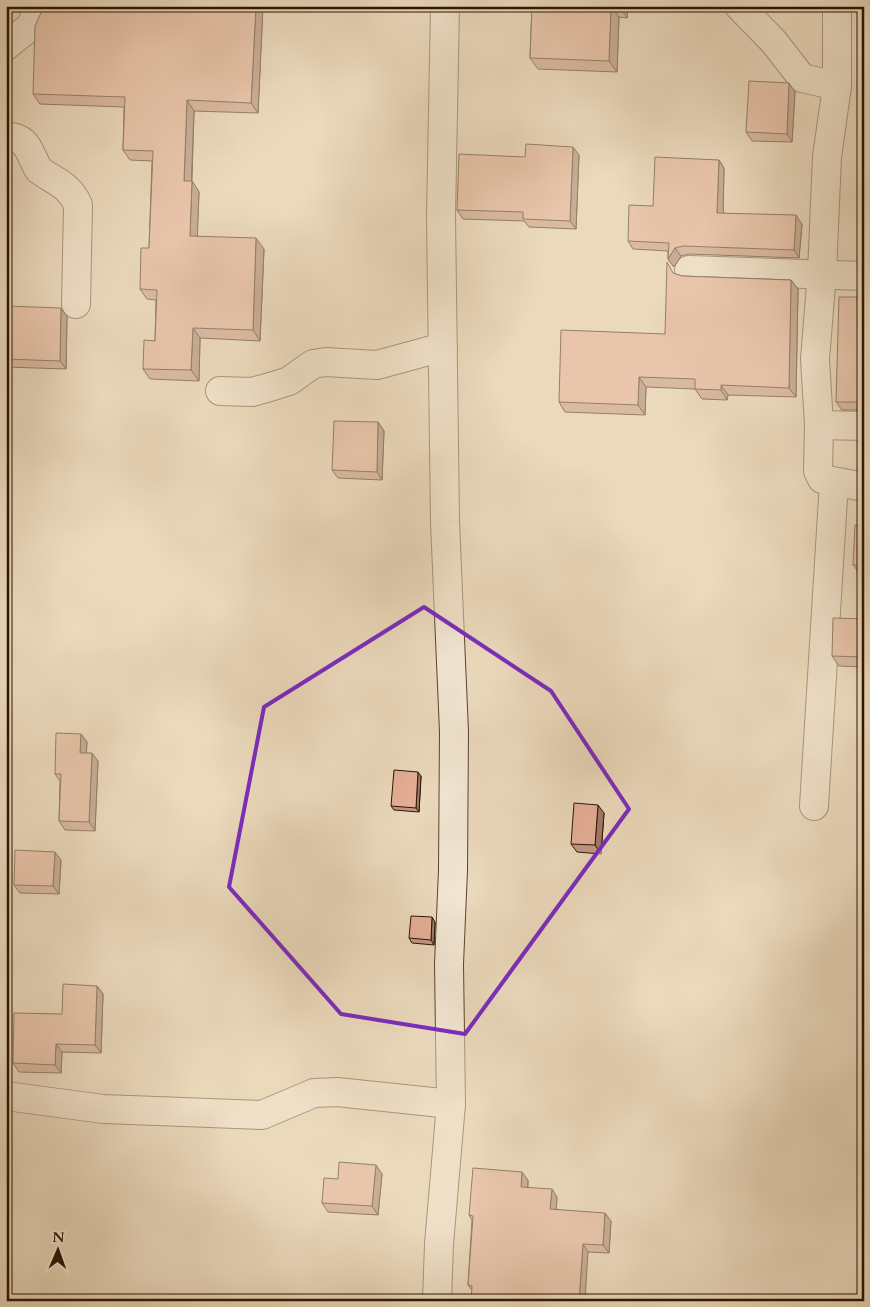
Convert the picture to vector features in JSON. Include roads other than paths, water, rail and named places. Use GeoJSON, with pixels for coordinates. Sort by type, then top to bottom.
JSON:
{"type":"FeatureCollection","features":[{"type":"Feature","properties":{"kind":"street"},"geometry":{"type":"LineString","coordinates":[[6,46],[31,26],[39,6]]}},
{"type":"Feature","properties":{"kind":"street"},"geometry":{"type":"LineString","coordinates":[[437,1301],[439,1244],[451,1104],[449,964],[453,870],[454,732],[445,522],[442,216],[445,6]]}},
{"type":"Feature","properties":{"kind":"street"},"geometry":{"type":"LineString","coordinates":[[739,6],[774,42],[802,78],[837,86]]}},
{"type":"Feature","properties":{"kind":"street"},"geometry":{"type":"LineString","coordinates":[[837,6],[837,86],[827,156],[822,274],[815,359],[819,425],[818,471],[822,479],[864,487]]}},
{"type":"Feature","properties":{"kind":"street"},"geometry":{"type":"LineString","coordinates":[[6,137],[13,137],[24,141],[30,148],[39,170],[52,176],[74,194],[78,205],[76,304]]}},
{"type":"Feature","properties":{"kind":"street"},"geometry":{"type":"LineString","coordinates":[[689,270],[864,276]]}},
{"type":"Feature","properties":{"kind":"street"},"geometry":{"type":"LineString","coordinates":[[220,390],[252,392],[289,381],[313,364],[326,362],[377,365],[443,347]]}},
{"type":"Feature","properties":{"kind":"street"},"geometry":{"type":"LineString","coordinates":[[819,425],[864,426]]}},
{"type":"Feature","properties":{"kind":"street"},"geometry":{"type":"LineString","coordinates":[[814,806],[834,482]]}},
{"type":"Feature","properties":{"kind":"street"},"geometry":{"type":"LineString","coordinates":[[6,1096],[103,1109],[262,1115],[314,1093],[337,1092],[451,1104]]}}]}
